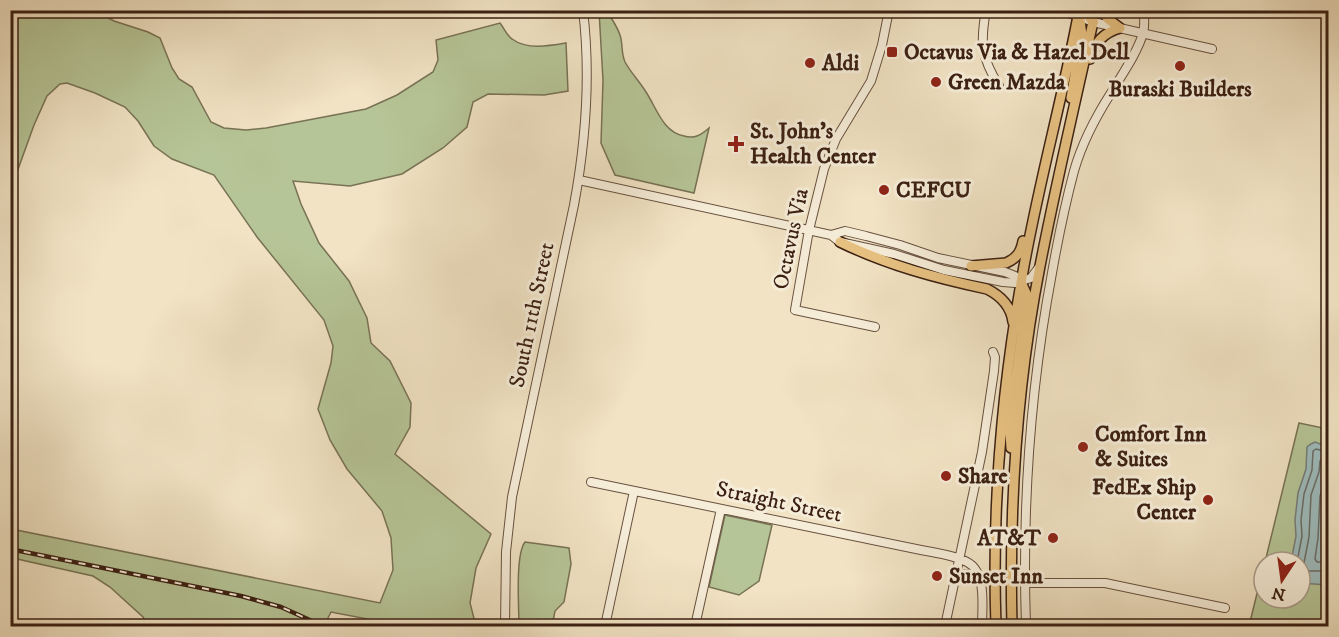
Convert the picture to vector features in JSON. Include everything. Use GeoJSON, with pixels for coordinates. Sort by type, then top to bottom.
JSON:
{"type":"FeatureCollection","features":[{"type":"Feature","properties":{"kind":"highway"},"geometry":{"type":"LineString","coordinates":[[1082,12],[1094,16]]}},
{"type":"Feature","properties":{"kind":"main road"},"geometry":{"type":"LineString","coordinates":[[1071,118],[1082,95],[1095,45],[1102,37],[1120,28],[1108,19],[1102,10]]}},
{"type":"Feature","properties":{"kind":"main road"},"geometry":{"type":"LineString","coordinates":[[1071,118],[1071,92],[1082,35],[1080,22],[1082,12]]}},
{"type":"Feature","properties":{"kind":"main road"},"geometry":{"type":"LineString","coordinates":[[996,627],[1000,442],[1013,332],[1021,282],[1054,126],[1082,12]]}},
{"type":"Feature","properties":{"kind":"main road"},"geometry":{"type":"LineString","coordinates":[[1012,627],[1014,474],[1024,368],[1040,266],[1094,16]]}},
{"type":"Feature","properties":{"kind":"main road"},"geometry":{"type":"LineString","coordinates":[[971,266],[1006,263],[1017,256],[1022,249],[1044,149],[1054,126]]}},
{"type":"Feature","properties":{"kind":"main road"},"geometry":{"type":"LineString","coordinates":[[840,242],[863,253],[938,279],[993,292],[1005,302],[1011,312],[1013,332]]}},
{"type":"Feature","properties":{"kind":"main road"},"geometry":{"type":"LineString","coordinates":[[1014,474],[1010,432],[1026,304],[1026,293],[1021,282]]}},
{"type":"Feature","properties":{"kind":"street","name":"South 11th Street"},"geometry":{"type":"LineString","coordinates":[[505,627],[506,552],[512,497],[579,180],[586,116],[587,62],[582,10]]}},
{"type":"Feature","properties":{"kind":"street","name":"Octavus Via"},"geometry":{"type":"LineString","coordinates":[[875,327],[795,310],[809,230],[824,170],[842,128],[871,81],[890,10]]}},
{"type":"Feature","properties":{"kind":"street"},"geometry":{"type":"LineString","coordinates":[[986,10],[982,35],[983,51],[989,69],[999,86]]}},
{"type":"Feature","properties":{"kind":"street"},"geometry":{"type":"LineString","coordinates":[[1056,10],[1082,12]]}},
{"type":"Feature","properties":{"kind":"street"},"geometry":{"type":"LineString","coordinates":[[1026,627],[1026,493],[1034,397],[1048,297],[1074,170],[1093,123],[1134,54],[1143,33],[1144,10]]}},
{"type":"Feature","properties":{"kind":"street"},"geometry":{"type":"LineString","coordinates":[[1094,16],[1120,28],[1212,49]]}},
{"type":"Feature","properties":{"kind":"street"},"geometry":{"type":"LineString","coordinates":[[579,180],[831,235],[840,242],[894,254],[944,270],[1003,282],[1015,283],[1031,278],[1040,266]]}},
{"type":"Feature","properties":{"kind":"street"},"geometry":{"type":"LineString","coordinates":[[831,235],[845,231],[900,244],[938,258],[1005,272],[1015,276],[1021,282]]}},
{"type":"Feature","properties":{"kind":"street"},"geometry":{"type":"LineString","coordinates":[[945,627],[982,452],[995,357],[993,352]]}},
{"type":"Feature","properties":{"kind":"street","name":"Straight Street"},"geometry":{"type":"LineString","coordinates":[[591,482],[959,559]]}},
{"type":"Feature","properties":{"kind":"street"},"geometry":{"type":"LineString","coordinates":[[605,627],[634,491]]}},
{"type":"Feature","properties":{"kind":"street"},"geometry":{"type":"LineString","coordinates":[[695,627],[721,509]]}},
{"type":"Feature","properties":{"kind":"street"},"geometry":{"type":"LineString","coordinates":[[959,559],[972,565],[980,578],[982,627]]}},
{"type":"Feature","properties":{"kind":"street"},"geometry":{"type":"LineString","coordinates":[[955,581],[960,575],[968,573],[980,578]]}},
{"type":"Feature","properties":{"kind":"street"},"geometry":{"type":"LineString","coordinates":[[1025,583],[1105,583],[1225,608]]}},
{"type":"Feature","properties":{"kind":"green space"},"geometry":{"type":"Polygon","coordinates":[[[11,10],[95,11],[114,21],[160,38],[172,68],[179,79],[192,87],[211,122],[224,128],[246,130],[366,109],[397,95],[433,72],[438,60],[436,40],[500,23],[510,38],[524,45],[566,43],[568,91],[544,95],[488,94],[473,102],[467,127],[443,148],[402,174],[350,186],[293,181],[319,243],[349,281],[367,318],[371,343],[390,361],[411,403],[410,427],[395,454],[491,534],[476,568],[470,603],[476,626],[404,626],[331,612],[324,626],[148,626],[143,617],[110,587],[93,576],[17,559],[11,596],[11,529],[380,603],[393,570],[391,538],[382,511],[347,469],[330,440],[318,409],[331,363],[333,346],[324,320],[257,237],[214,175],[172,159],[154,146],[138,121],[125,107],[67,83],[60,84],[47,96],[17,172],[11,170],[15,51],[11,45],[11,10]]]}},
{"type":"Feature","properties":{"kind":"green space"},"geometry":{"type":"Polygon","coordinates":[[[599,11],[607,11],[614,22],[620,35],[625,62],[666,125],[677,134],[688,137],[698,136],[709,128],[694,193],[615,175],[601,143],[603,80],[599,11]]]}},
{"type":"Feature","properties":{"kind":"green space"},"geometry":{"type":"Polygon","coordinates":[[[1299,423],[1328,429],[1328,626],[1249,626],[1253,610],[1312,610],[1312,550],[1268,550],[1299,423]]]}},
{"type":"Feature","properties":{"kind":"green space"},"geometry":{"type":"Polygon","coordinates":[[[725,515],[772,525],[759,581],[739,595],[709,587],[725,515]]]}},
{"type":"Feature","properties":{"kind":"green space"},"geometry":{"type":"Polygon","coordinates":[[[525,542],[569,548],[571,564],[564,602],[555,611],[552,626],[519,626],[519,570],[525,542]]]}},
{"type":"Feature","properties":{"kind":"water"},"geometry":{"type":"Polygon","coordinates":[[[1315,442],[1328,447],[1328,585],[1312,584],[1312,550],[1293,550],[1298,493],[1306,469],[1307,447],[1315,442]]]}},
{"type":"Feature","properties":{"kind":"railway"},"geometry":{"type":"LineString","coordinates":[[10,549],[241,596],[281,607],[323,626]]}},
{"type":"Feature","properties":{"kind":"place","name":"Octavus Via & Hazel Dell"},"geometry":{"type":"Point","coordinates":[892,52]}},
{"type":"Feature","properties":{"kind":"place","name":"Aldi"},"geometry":{"type":"Point","coordinates":[810,63]}},
{"type":"Feature","properties":{"kind":"place","name":"Buraski Builders"},"geometry":{"type":"Point","coordinates":[1180,66]}},
{"type":"Feature","properties":{"kind":"place","name":"Green Mazda"},"geometry":{"type":"Point","coordinates":[936,82]}},
{"type":"Feature","properties":{"kind":"place","name":"St. John's Health Center"},"geometry":{"type":"Point","coordinates":[736,144]}},
{"type":"Feature","properties":{"kind":"place","name":"CEFCU"},"geometry":{"type":"Point","coordinates":[884,190]}},
{"type":"Feature","properties":{"kind":"place","name":"Comfort Inn & Suites"},"geometry":{"type":"Point","coordinates":[1083,447]}},
{"type":"Feature","properties":{"kind":"place","name":"Share"},"geometry":{"type":"Point","coordinates":[946,476]}},
{"type":"Feature","properties":{"kind":"place","name":"FedEx Ship Center"},"geometry":{"type":"Point","coordinates":[1208,500]}},
{"type":"Feature","properties":{"kind":"place","name":"AT&T"},"geometry":{"type":"Point","coordinates":[1053,538]}},
{"type":"Feature","properties":{"kind":"place","name":"Sunset Inn"},"geometry":{"type":"Point","coordinates":[937,576]}}]}
